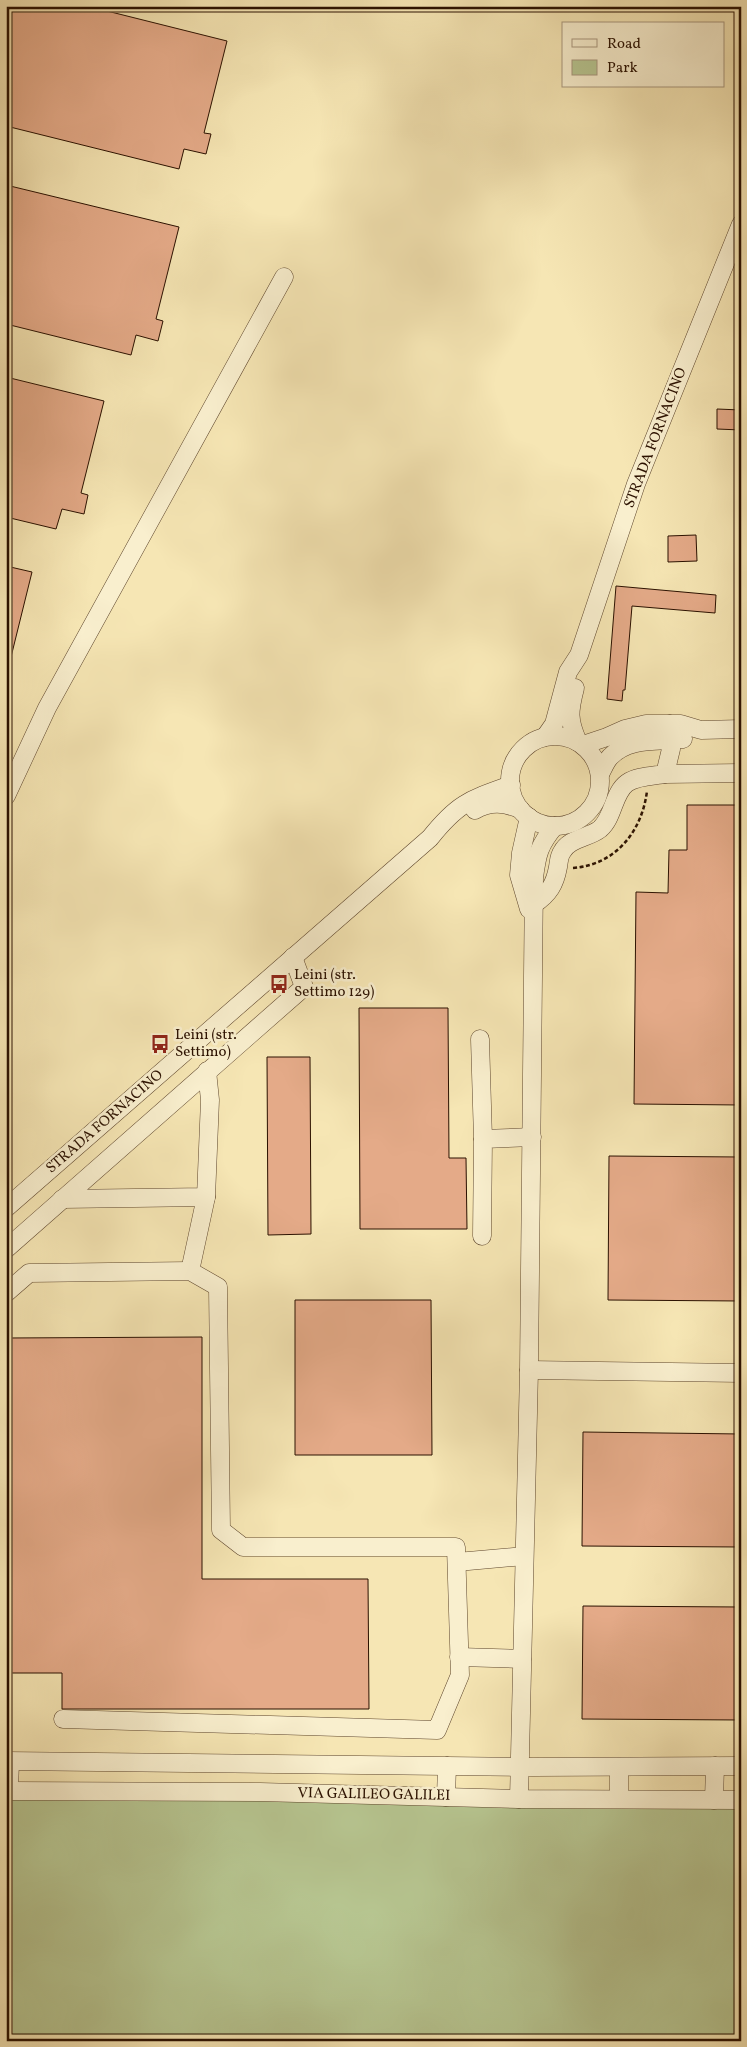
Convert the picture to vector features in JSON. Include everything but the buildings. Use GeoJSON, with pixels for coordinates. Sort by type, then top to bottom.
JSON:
{"type":"FeatureCollection","features":[{"type":"Feature","properties":{"kind":"street","name":"STRADA FORNACINO"},"geometry":{"type":"LineString","coordinates":[[545,737],[554,724],[568,672],[579,655],[636,484],[741,224]]}},
{"type":"Feature","properties":{"kind":"street"},"geometry":{"type":"LineString","coordinates":[[6,796],[47,708],[284,277]]}},
{"type":"Feature","properties":{"kind":"street","name":"STRADA FORNACINO"},"geometry":{"type":"LineString","coordinates":[[579,655],[578,674],[569,715],[571,726],[580,744]]}},
{"type":"Feature","properties":{"kind":"street"},"geometry":{"type":"LineString","coordinates":[[580,744],[607,737],[625,728],[646,724],[671,732]]}},
{"type":"Feature","properties":{"kind":"street"},"geometry":{"type":"LineString","coordinates":[[600,774],[591,754],[580,744],[567,738],[545,737],[533,742],[519,755],[511,772],[511,785],[514,798],[525,813],[541,824],[555,826],[570,823],[584,816],[594,804],[599,790],[600,774],[610,757],[624,748],[671,732],[681,724],[701,730],[741,729]]}},
{"type":"Feature","properties":{"kind":"street"},"geometry":{"type":"LineString","coordinates":[[665,774],[671,749],[671,732]]}},
{"type":"Feature","properties":{"kind":"street"},"geometry":{"type":"LineString","coordinates":[[534,904],[551,889],[562,850],[573,841],[602,828],[622,788],[628,782],[665,774],[741,773]]}},
{"type":"Feature","properties":{"kind":"street","name":"STRADA FORNACINO"},"geometry":{"type":"LineString","coordinates":[[6,1208],[430,838],[447,817],[461,805],[511,785]]}},
{"type":"Feature","properties":{"kind":"street","name":"STRADA FORNACINO"},"geometry":{"type":"LineString","coordinates":[[430,838],[486,805],[506,804],[525,813]]}},
{"type":"Feature","properties":{"kind":"street"},"geometry":{"type":"LineString","coordinates":[[525,813],[519,875],[534,926]]}},
{"type":"Feature","properties":{"kind":"street"},"geometry":{"type":"LineString","coordinates":[[519,1799],[529,1370],[534,904],[536,855],[543,840],[555,826]]}},
{"type":"Feature","properties":{"kind":"street"},"geometry":{"type":"LineString","coordinates":[[6,1249],[304,987],[293,957]]}},
{"type":"Feature","properties":{"kind":"street"},"geometry":{"type":"LineString","coordinates":[[480,1039],[483,1139],[482,1236]]}},
{"type":"Feature","properties":{"kind":"street"},"geometry":{"type":"LineString","coordinates":[[190,1271],[206,1197],[210,1100],[207,1071]]}},
{"type":"Feature","properties":{"kind":"street"},"geometry":{"type":"LineString","coordinates":[[483,1139],[532,1137]]}},
{"type":"Feature","properties":{"kind":"street"},"geometry":{"type":"LineString","coordinates":[[62,1198],[206,1197]]}},
{"type":"Feature","properties":{"kind":"street"},"geometry":{"type":"LineString","coordinates":[[6,1293],[29,1273],[190,1271],[218,1287],[221,1530],[243,1547],[456,1547],[460,1675],[437,1730],[62,1719]]}},
{"type":"Feature","properties":{"kind":"street"},"geometry":{"type":"LineString","coordinates":[[529,1370],[741,1373]]}},
{"type":"Feature","properties":{"kind":"street"},"geometry":{"type":"LineString","coordinates":[[457,1562],[524,1556]]}},
{"type":"Feature","properties":{"kind":"street"},"geometry":{"type":"LineString","coordinates":[[459,1657],[522,1659]]}},
{"type":"Feature","properties":{"kind":"street"},"geometry":{"type":"LineString","coordinates":[[8,1791],[8,1761],[520,1767],[741,1766]]}},
{"type":"Feature","properties":{"kind":"street"},"geometry":{"type":"LineString","coordinates":[[260,1792],[261,1764]]}},
{"type":"Feature","properties":{"kind":"street"},"geometry":{"type":"LineString","coordinates":[[446,1797],[447,1766]]}},
{"type":"Feature","properties":{"kind":"street"},"geometry":{"type":"LineString","coordinates":[[714,1800],[715,1766]]}},
{"type":"Feature","properties":{"kind":"street"},"geometry":{"type":"LineString","coordinates":[[619,1767],[619,1799]]}},
{"type":"Feature","properties":{"kind":"street","name":"VIA GALILEO GALILEI"},"geometry":{"type":"LineString","coordinates":[[8,1791],[260,1792],[519,1799],[741,1800]]}},
{"type":"Feature","properties":{"kind":"path"},"geometry":{"type":"LineString","coordinates":[[569,868],[598,863],[620,849],[637,827],[643,814],[648,791]]}},
{"type":"Feature","properties":{"kind":"green space"},"geometry":{"type":"Polygon","coordinates":[[[6,1794],[741,1800],[741,2041],[6,2041],[6,1794]]]}},
{"type":"Feature","properties":{"kind":"place","name":"Leini (str. Settimo 129)"},"geometry":{"type":"Point","coordinates":[279,984]}},
{"type":"Feature","properties":{"kind":"place","name":"Leini (str. Settimo)"},"geometry":{"type":"Point","coordinates":[160,1044]}}]}
